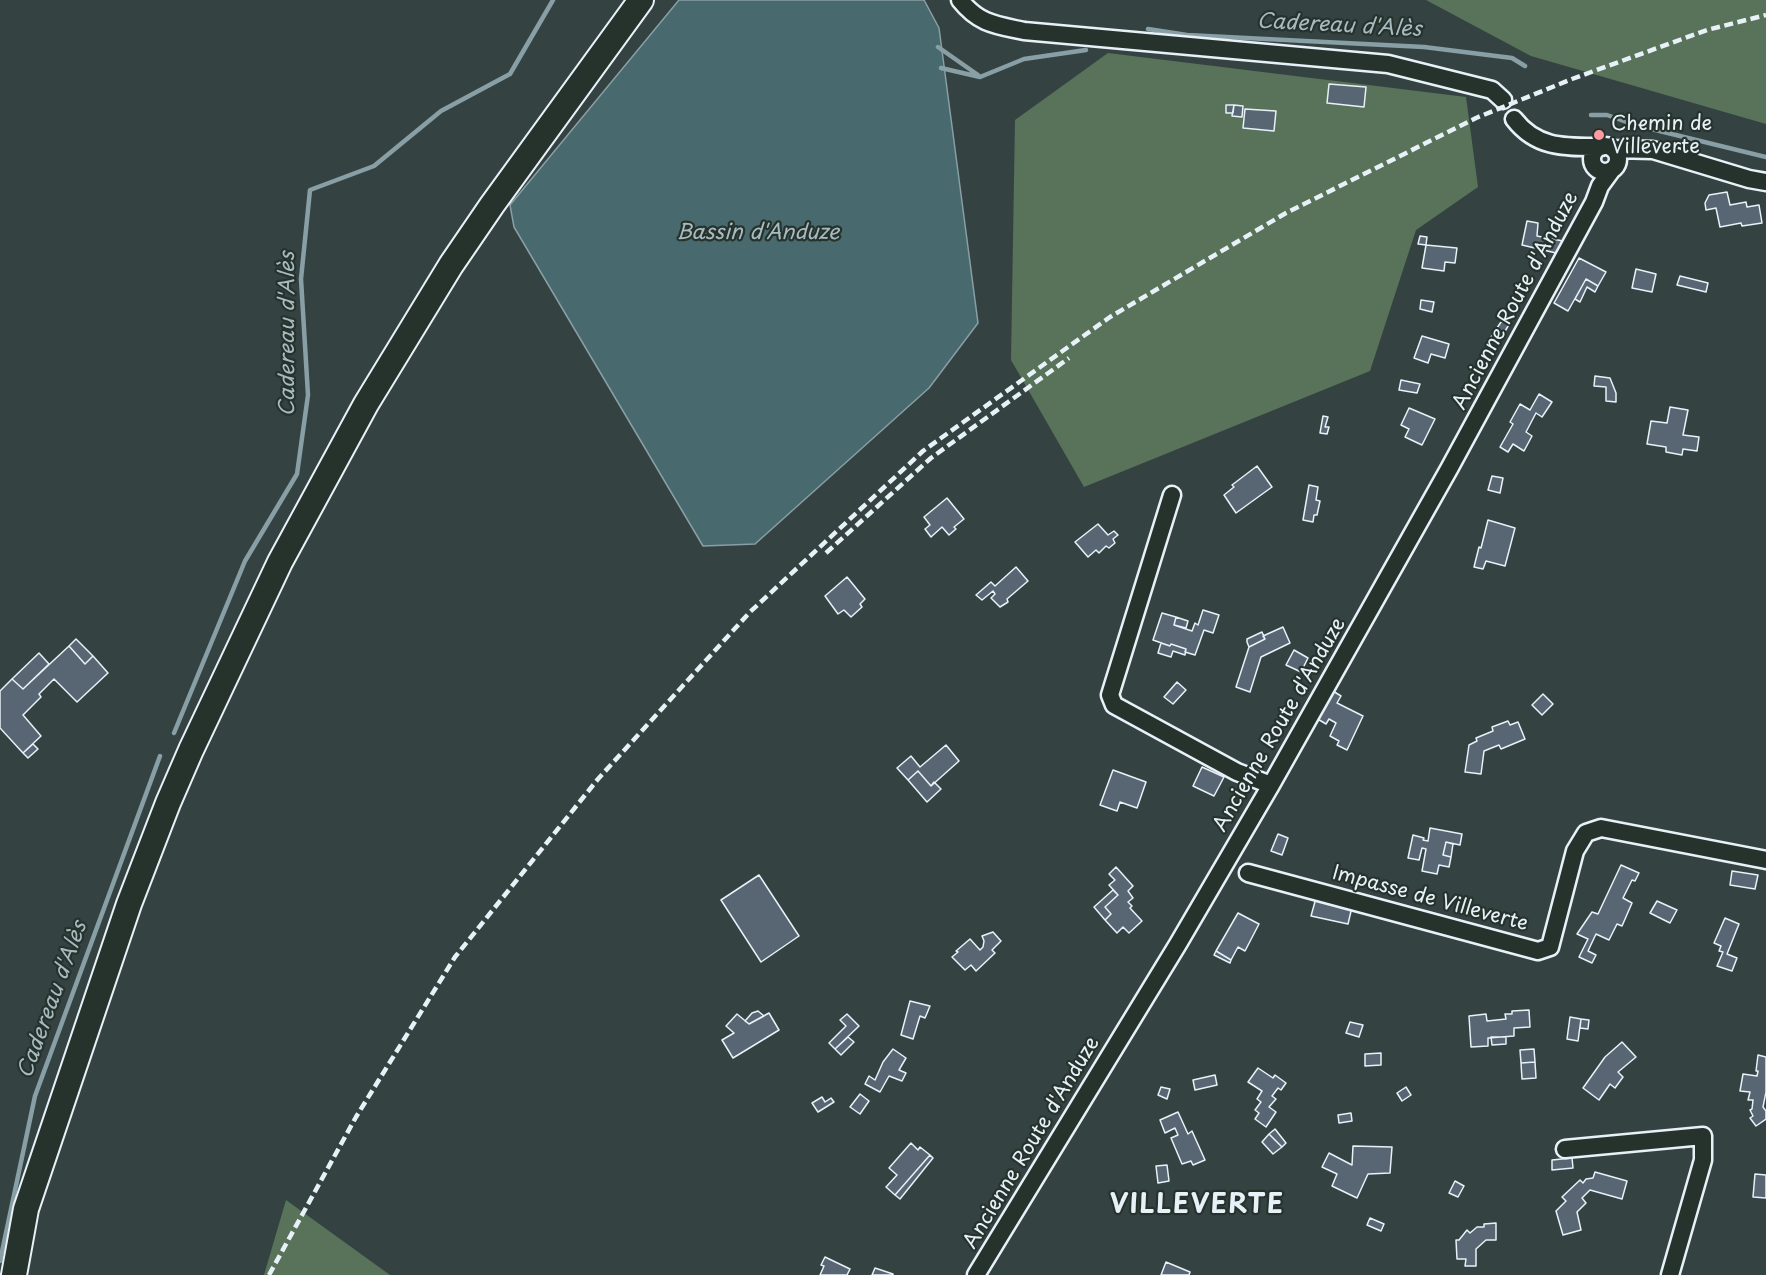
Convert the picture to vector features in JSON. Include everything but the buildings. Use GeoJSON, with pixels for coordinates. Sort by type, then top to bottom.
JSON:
{"type":"FeatureCollection","features":[{"type":"Feature","properties":{"kind":"main road"},"geometry":{"type":"LineString","coordinates":[[14,1275],[26,1209],[129,904],[190,750],[280,562],[366,404],[440,283],[492,205],[641,0]]}},
{"type":"Feature","properties":{"kind":"street"},"geometry":{"type":"LineString","coordinates":[[960,0],[972,14],[982,21],[1024,31],[1388,64],[1492,90],[1503,100]]}},
{"type":"Feature","properties":{"kind":"street"},"geometry":{"type":"LineString","coordinates":[[1514,119],[1533,138],[1566,146],[1586,158],[1608,162],[1653,150],[1766,182]]}},
{"type":"Feature","properties":{"kind":"street","name":"Ancienne Route d'Anduze"},"geometry":{"type":"LineString","coordinates":[[976,1275],[1178,944],[1271,784],[1449,469],[1594,202],[1608,162]]}},
{"type":"Feature","properties":{"kind":"street"},"geometry":{"type":"LineString","coordinates":[[1172,495],[1110,695],[1114,705],[1237,772],[1271,784]]}},
{"type":"Feature","properties":{"kind":"street","name":"Impasse de Villeverte"},"geometry":{"type":"LineString","coordinates":[[1248,873],[1539,951],[1550,947],[1575,851],[1586,833],[1601,828],[1766,860]]}},
{"type":"Feature","properties":{"kind":"street"},"geometry":{"type":"LineString","coordinates":[[1565,1149],[1703,1136],[1703,1160],[1670,1275]]}},
{"type":"Feature","properties":{"kind":"green space"},"geometry":{"type":"Polygon","coordinates":[[[1426,0],[1766,0],[1766,124],[1531,56],[1426,0]]]}},
{"type":"Feature","properties":{"kind":"green space"},"geometry":{"type":"Polygon","coordinates":[[[1108,53],[1466,97],[1478,187],[1416,230],[1370,371],[1084,487],[1011,360],[1015,120],[1108,53]]]}},
{"type":"Feature","properties":{"kind":"green space"},"geometry":{"type":"Polygon","coordinates":[[[286,1200],[390,1275],[264,1275],[286,1200]]]}},
{"type":"Feature","properties":{"kind":"water","name":"Bassin d'Anduze"},"geometry":{"type":"Polygon","coordinates":[[[679,0],[924,0],[939,28],[978,323],[929,388],[755,544],[703,546],[514,227],[510,205],[679,0]]]}},
{"type":"Feature","properties":{"kind":"waterway","name":"Cadereau d'Alès"},"geometry":{"type":"LineString","coordinates":[[174,733],[245,561],[297,474],[308,395],[301,279],[310,190],[374,166],[441,111],[510,74],[553,0]]}},
{"type":"Feature","properties":{"kind":"waterway","name":"Cadereau d'Alès"},"geometry":{"type":"LineString","coordinates":[[1148,29],[1187,35],[1424,47],[1512,58],[1525,66]]}},
{"type":"Feature","properties":{"kind":"waterway","name":"Cadereau d'Alès"},"geometry":{"type":"LineString","coordinates":[[938,47],[978,75]]}},
{"type":"Feature","properties":{"kind":"waterway","name":"Cadereau d'Alès"},"geometry":{"type":"LineString","coordinates":[[941,68],[980,77],[1024,59],[1086,50]]}},
{"type":"Feature","properties":{"kind":"waterway","name":"Cadereau d'Alès"},"geometry":{"type":"LineString","coordinates":[[1591,115],[1607,115],[1635,125],[1766,157]]}},
{"type":"Feature","properties":{"kind":"waterway","name":"Cadereau d'Alès"},"geometry":{"type":"LineString","coordinates":[[0,1261],[35,1096],[160,756]]}},
{"type":"Feature","properties":{"kind":"railway"},"geometry":{"type":"LineString","coordinates":[[269,1275],[356,1117],[455,957],[598,779],[750,612],[923,451],[1110,317],[1286,213],[1476,118],[1572,79],[1707,30],[1766,15]]}},
{"type":"Feature","properties":{"kind":"railway"},"geometry":{"type":"LineString","coordinates":[[826,553],[931,458],[1069,358]]}},
{"type":"Feature","properties":{"kind":"place","name":"Chemin de Villeverte"},"geometry":{"type":"Point","coordinates":[1599,135]}},
{"type":"Feature","properties":{"kind":"district","name":"VILLEVERTE"},"geometry":{"type":"Point","coordinates":[1197,1206]}}]}
